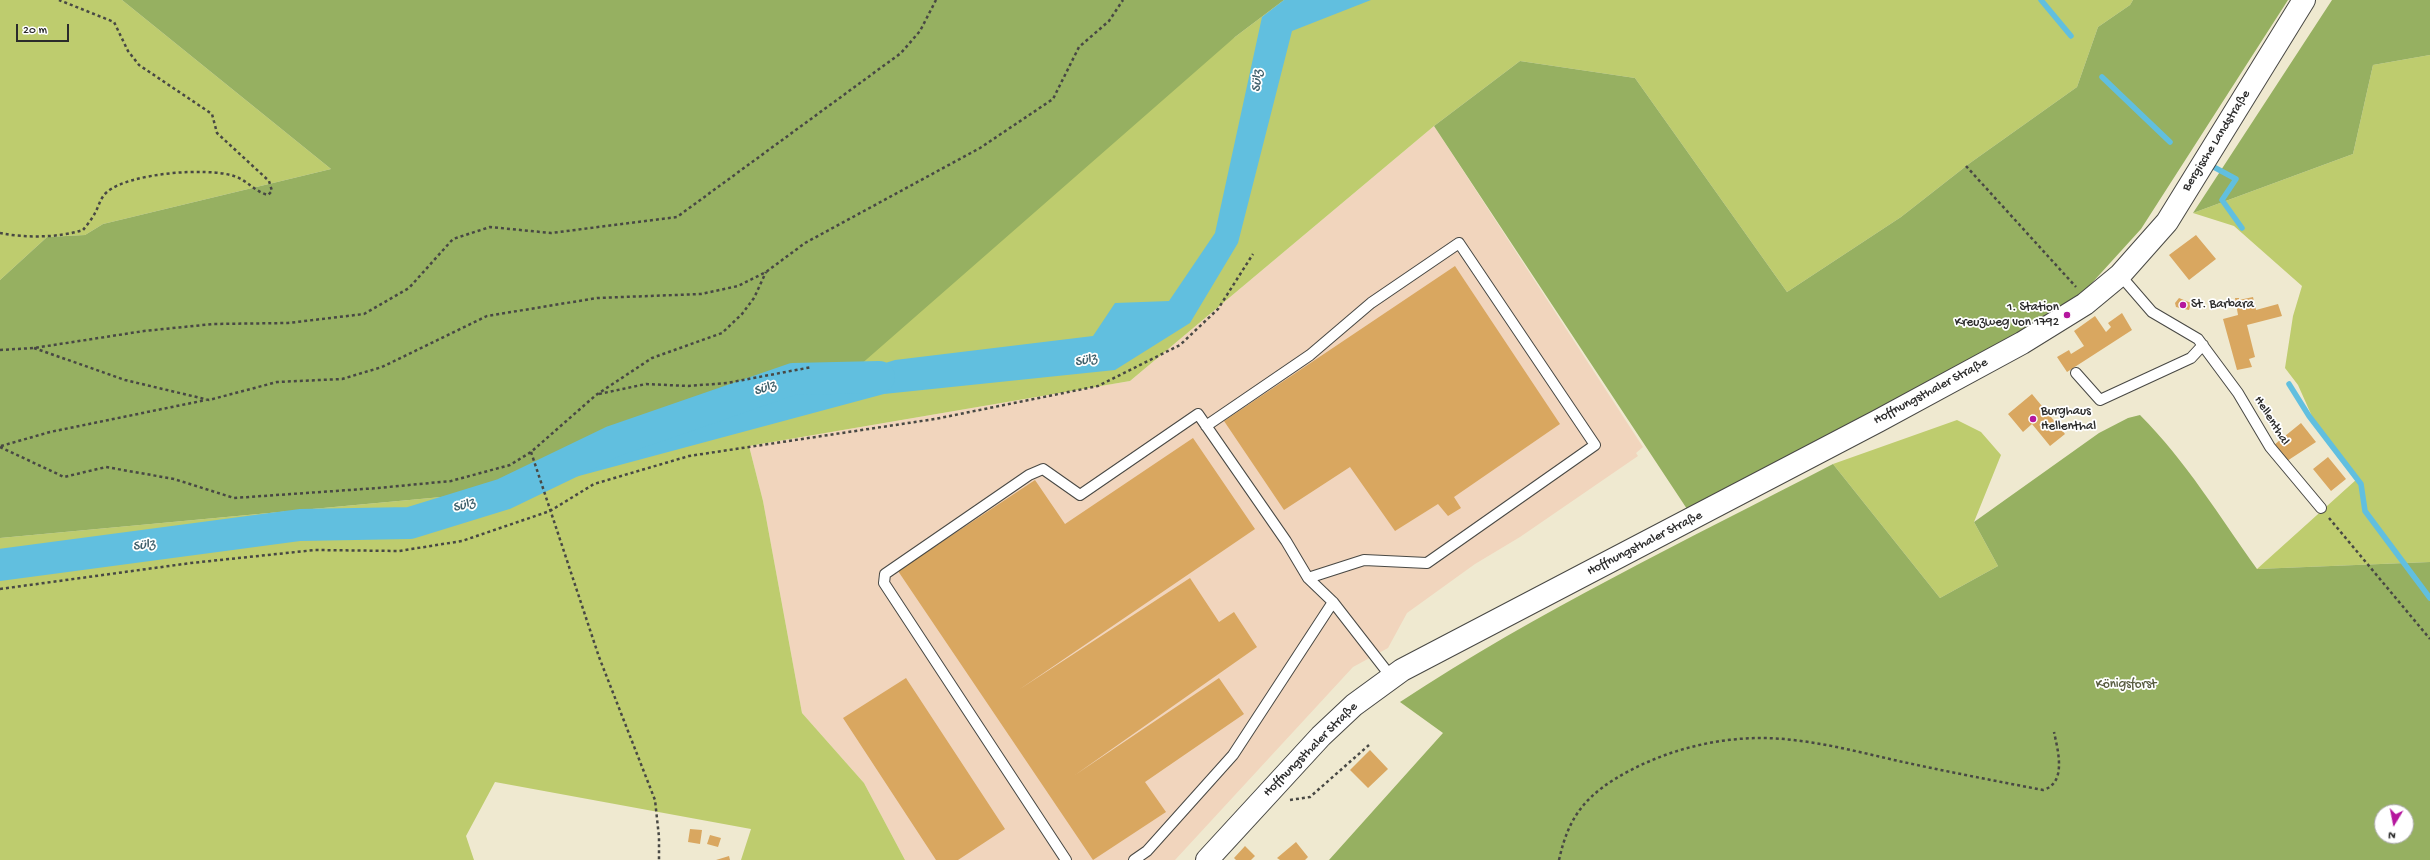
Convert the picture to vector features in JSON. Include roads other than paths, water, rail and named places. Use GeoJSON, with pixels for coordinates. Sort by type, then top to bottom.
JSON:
{"type":"FeatureCollection","features":[{"type":"Feature","properties":{"kind":"main road","name":"Bergische Landstraße"},"geometry":{"type":"LineString","coordinates":[[2120,275],[2167,222],[2304,0]]}},
{"type":"Feature","properties":{"kind":"main road","name":"Hoffnungsthaler Straße"},"geometry":{"type":"LineString","coordinates":[[1207,860],[1260,800],[1321,736],[1354,705],[1413,664],[1878,421],[2022,343],[2089,300],[2120,275]]}},
{"type":"Feature","properties":{"kind":"lane"},"geometry":{"type":"LineString","coordinates":[[1206,426],[1310,355],[1371,303],[1459,243],[1595,445],[1427,563],[1364,560],[1308,578]]}},
{"type":"Feature","properties":{"kind":"lane","name":"Hellenthal"},"geometry":{"type":"LineString","coordinates":[[2120,275],[2152,312],[2198,339],[2238,393],[2270,447],[2321,508]]}},
{"type":"Feature","properties":{"kind":"lane"},"geometry":{"type":"LineString","coordinates":[[2076,373],[2100,400],[2191,358],[2203,345]]}},
{"type":"Feature","properties":{"kind":"lane"},"geometry":{"type":"LineString","coordinates":[[1066,860],[884,583],[884,574],[1029,475],[1043,469],[1080,495],[1198,414],[1286,542],[1308,578],[1333,602],[1392,678]]}},
{"type":"Feature","properties":{"kind":"lane"},"geometry":{"type":"LineString","coordinates":[[1134,860],[1147,851],[1233,756],[1333,602]]}},
{"type":"Feature","properties":{"kind":"water"},"geometry":{"type":"Polygon","coordinates":[[[1284,0],[1371,0],[1292,31],[1238,243],[1190,323],[1115,370],[884,394],[549,484],[541,460],[758,402],[895,360],[1093,336],[1115,303],[1169,301],[1215,233],[1262,17],[1284,0]]]}},
{"type":"Feature","properties":{"kind":"waterway"},"geometry":{"type":"LineString","coordinates":[[2041,0],[2071,36]]}},
{"type":"Feature","properties":{"kind":"waterway"},"geometry":{"type":"LineString","coordinates":[[2102,77],[2170,142]]}},
{"type":"Feature","properties":{"kind":"waterway"},"geometry":{"type":"LineString","coordinates":[[2210,165],[2236,179],[2222,200],[2242,228]]}},
{"type":"Feature","properties":{"kind":"waterway","name":"Sülz"},"geometry":{"type":"LineString","coordinates":[[0,565],[300,525],[410,523],[504,494],[614,441],[793,379],[879,377]]}},
{"type":"Feature","properties":{"kind":"waterway"},"geometry":{"type":"LineString","coordinates":[[2289,384],[2309,416],[2361,484],[2365,511],[2430,598]]}},
{"type":"Feature","properties":{"kind":"place","name":"St. Barbara"},"geometry":{"type":"Point","coordinates":[2183,305]}},
{"type":"Feature","properties":{"kind":"place","name":"1. Station Kreuzweg von 1792"},"geometry":{"type":"Point","coordinates":[2067,315]}},
{"type":"Feature","properties":{"kind":"place","name":"Burghaus Hellenthal"},"geometry":{"type":"Point","coordinates":[2033,419]}},
{"type":"Feature","properties":{"kind":"park label","name":"Königsforst"},"geometry":{"type":"Point","coordinates":[2126,685]}}]}
